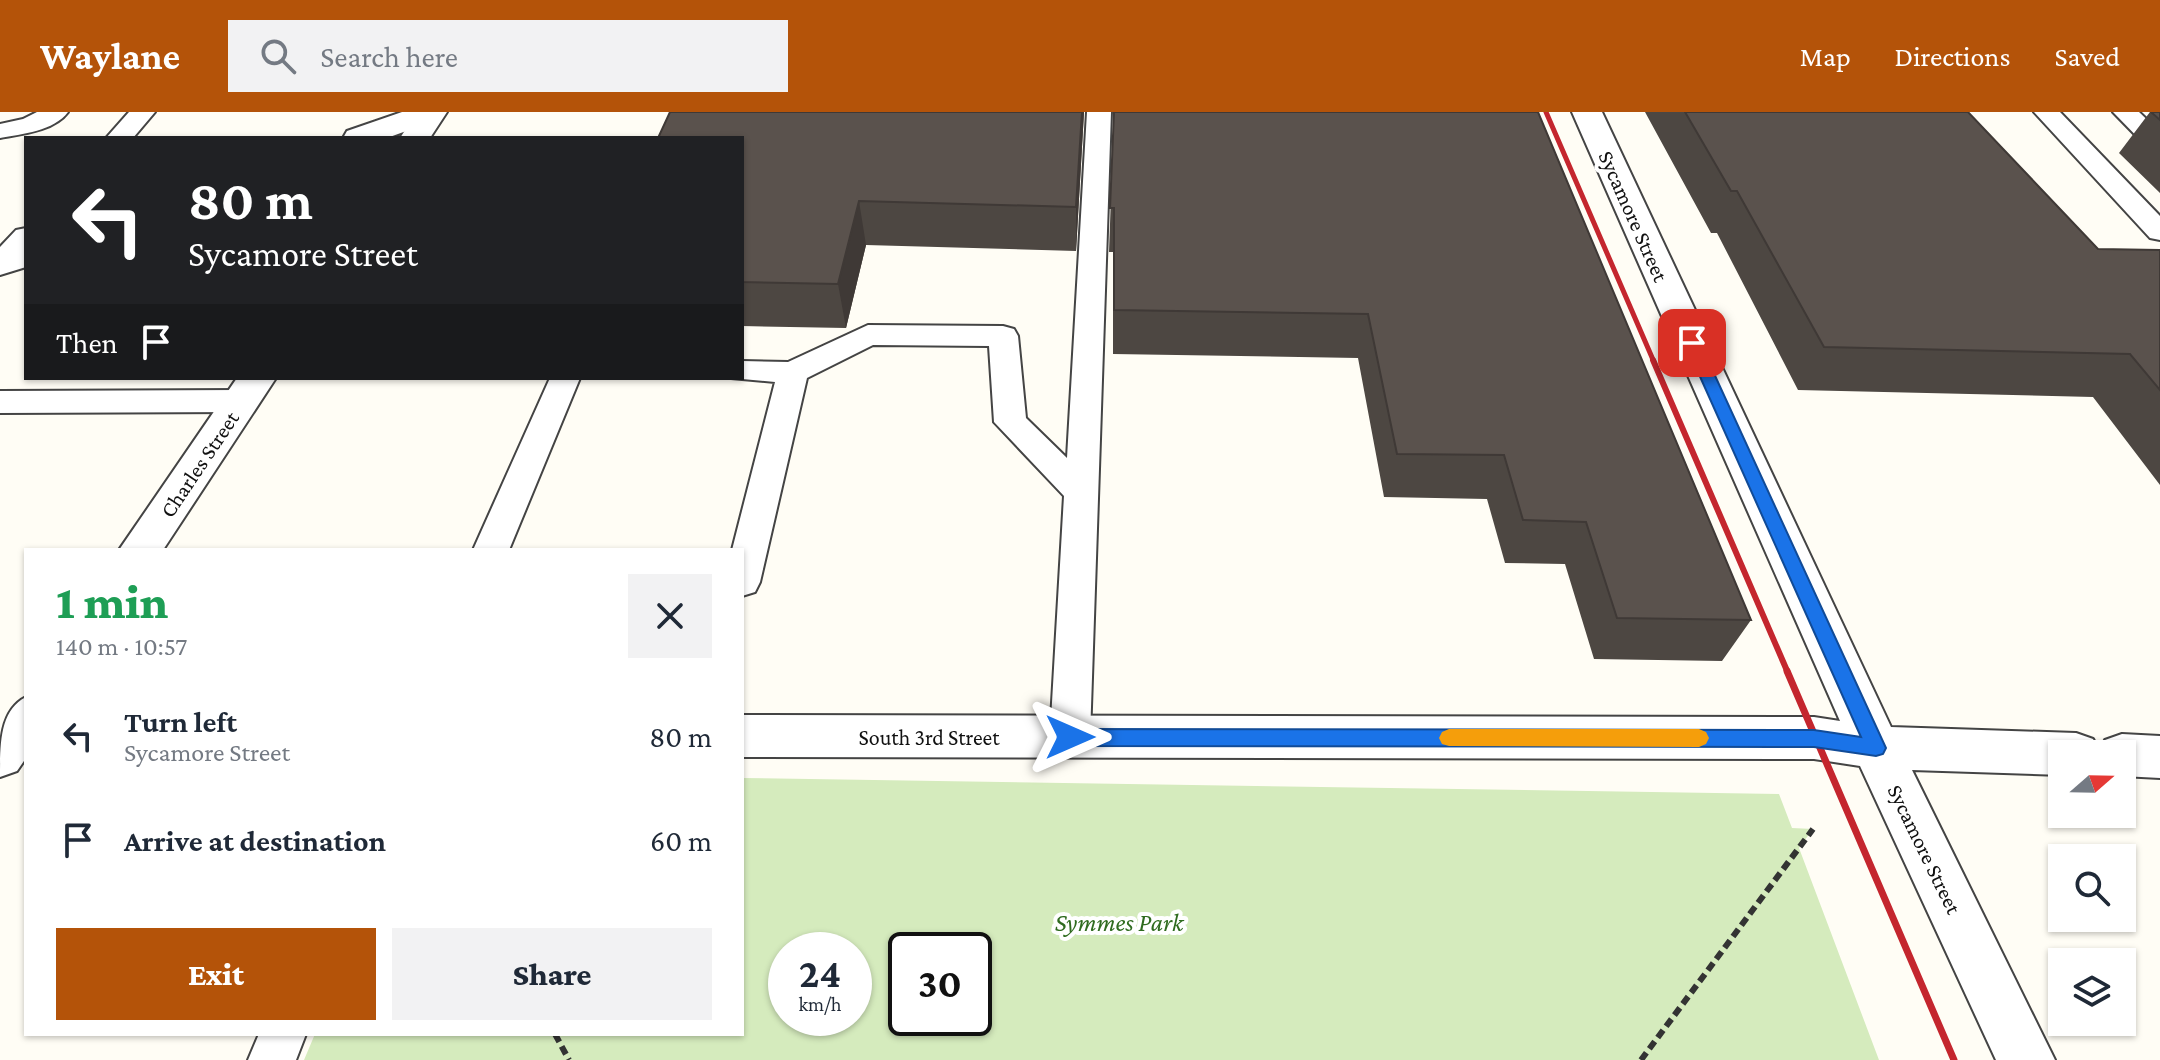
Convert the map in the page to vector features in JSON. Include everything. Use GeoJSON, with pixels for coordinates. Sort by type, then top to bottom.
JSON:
{"type":"FeatureCollection","features":[{"type":"Feature","properties":{"kind":"street"},"geometry":{"type":"LineString","coordinates":[[364,136],[432,112]]}},
{"type":"Feature","properties":{"kind":"street"},"geometry":{"type":"LineString","coordinates":[[416,136],[432,112]]}},
{"type":"Feature","properties":{"kind":"street","name":"Sycamore Street"},"geometry":{"type":"LineString","coordinates":[[1587,112],[1876,748],[2026,1060]]}},
{"type":"Feature","properties":{"kind":"street"},"geometry":{"type":"LineString","coordinates":[[0,264],[24,256]]}},
{"type":"Feature","properties":{"kind":"street","name":"Charles Street"},"geometry":{"type":"LineString","coordinates":[[141,548],[250,389]]}},
{"type":"Feature","properties":{"kind":"street","name":"South 3rd Street"},"geometry":{"type":"LineString","coordinates":[[744,736],[1814,738],[1876,748],[2048,753]]}},
{"type":"Feature","properties":{"kind":"street"},"geometry":{"type":"LineString","coordinates":[[2136,756],[2160,757]]}},
{"type":"Feature","properties":{"kind":"lane"},"geometry":{"type":"LineString","coordinates":[[0,131],[30,125],[56,112]]}},
{"type":"Feature","properties":{"kind":"lane"},"geometry":{"type":"LineString","coordinates":[[121,136],[143,112]]}},
{"type":"Feature","properties":{"kind":"lane"},"geometry":{"type":"LineString","coordinates":[[1070,737],[1099,112]]}},
{"type":"Feature","properties":{"kind":"lane"},"geometry":{"type":"LineString","coordinates":[[2046,112],[2160,232]]}},
{"type":"Feature","properties":{"kind":"lane"},"geometry":{"type":"LineString","coordinates":[[2125,112],[2160,146]]}},
{"type":"Feature","properties":{"kind":"lane"},"geometry":{"type":"LineString","coordinates":[[0,264],[24,238]]}},
{"type":"Feature","properties":{"kind":"lane"},"geometry":{"type":"LineString","coordinates":[[744,371],[793,372],[868,335],[1003,336],[1010,422],[1081,492]]}},
{"type":"Feature","properties":{"kind":"lane"},"geometry":{"type":"LineString","coordinates":[[744,574],[793,372]]}},
{"type":"Feature","properties":{"kind":"lane"},"geometry":{"type":"LineString","coordinates":[[492,548],[564,380]]}},
{"type":"Feature","properties":{"kind":"lane"},"geometry":{"type":"LineString","coordinates":[[0,402],[250,389]]}},
{"type":"Feature","properties":{"kind":"lane"},"geometry":{"type":"LineString","coordinates":[[272,1060],[282,1036]]}},
{"type":"Feature","properties":{"kind":"path"},"geometry":{"type":"LineString","coordinates":[[1641,1060],[1813,829]]}},
{"type":"Feature","properties":{"kind":"path"},"geometry":{"type":"LineString","coordinates":[[556,1036],[569,1060]]}},
{"type":"Feature","properties":{"kind":"green space","name":"Symmes Park"},"geometry":{"type":"Polygon","coordinates":[[[744,778],[1779,794],[1792,828],[1813,829],[1799,848],[1879,1060],[304,1060],[314,1036],[744,1036],[744,778]]]}},
{"type":"Feature","properties":{"kind":"building"},"geometry":{"type":"Polygon","coordinates":[[[670,112],[1082,112],[1076,207],[859,201],[838,284],[744,282],[744,136],[659,136],[670,112]]]}},
{"type":"Feature","properties":{"kind":"building"},"geometry":{"type":"Polygon","coordinates":[[[1114,112],[1538,112],[1751,620],[1617,618],[1586,522],[1523,520],[1504,455],[1397,454],[1368,314],[1114,310],[1114,208],[1110,208],[1114,112]]]}},
{"type":"Feature","properties":{"kind":"building"},"geometry":{"type":"Polygon","coordinates":[[[1685,112],[1968,112],[2098,249],[2160,250],[2160,390],[2130,354],[1824,347],[1737,191],[1731,191],[1685,112]]]}},
{"type":"Feature","properties":{"kind":"railway"},"geometry":{"type":"LineString","coordinates":[[1546,112],[1654,362]]}},
{"type":"Feature","properties":{"kind":"railway"},"geometry":{"type":"LineString","coordinates":[[1653,360],[1788,673]]}},
{"type":"Feature","properties":{"kind":"railway"},"geometry":{"type":"LineString","coordinates":[[1787,671],[1954,1060]]}},
{"type":"Feature","properties":{"kind":"slow traffic"},"geometry":{"type":"LineString","coordinates":[[1449,738],[1699,738]]}},
{"type":"Feature","properties":{"kind":"route"},"geometry":{"type":"LineString","coordinates":[[1070,737],[1814,738],[1876,748],[1692,343]]}}]}
